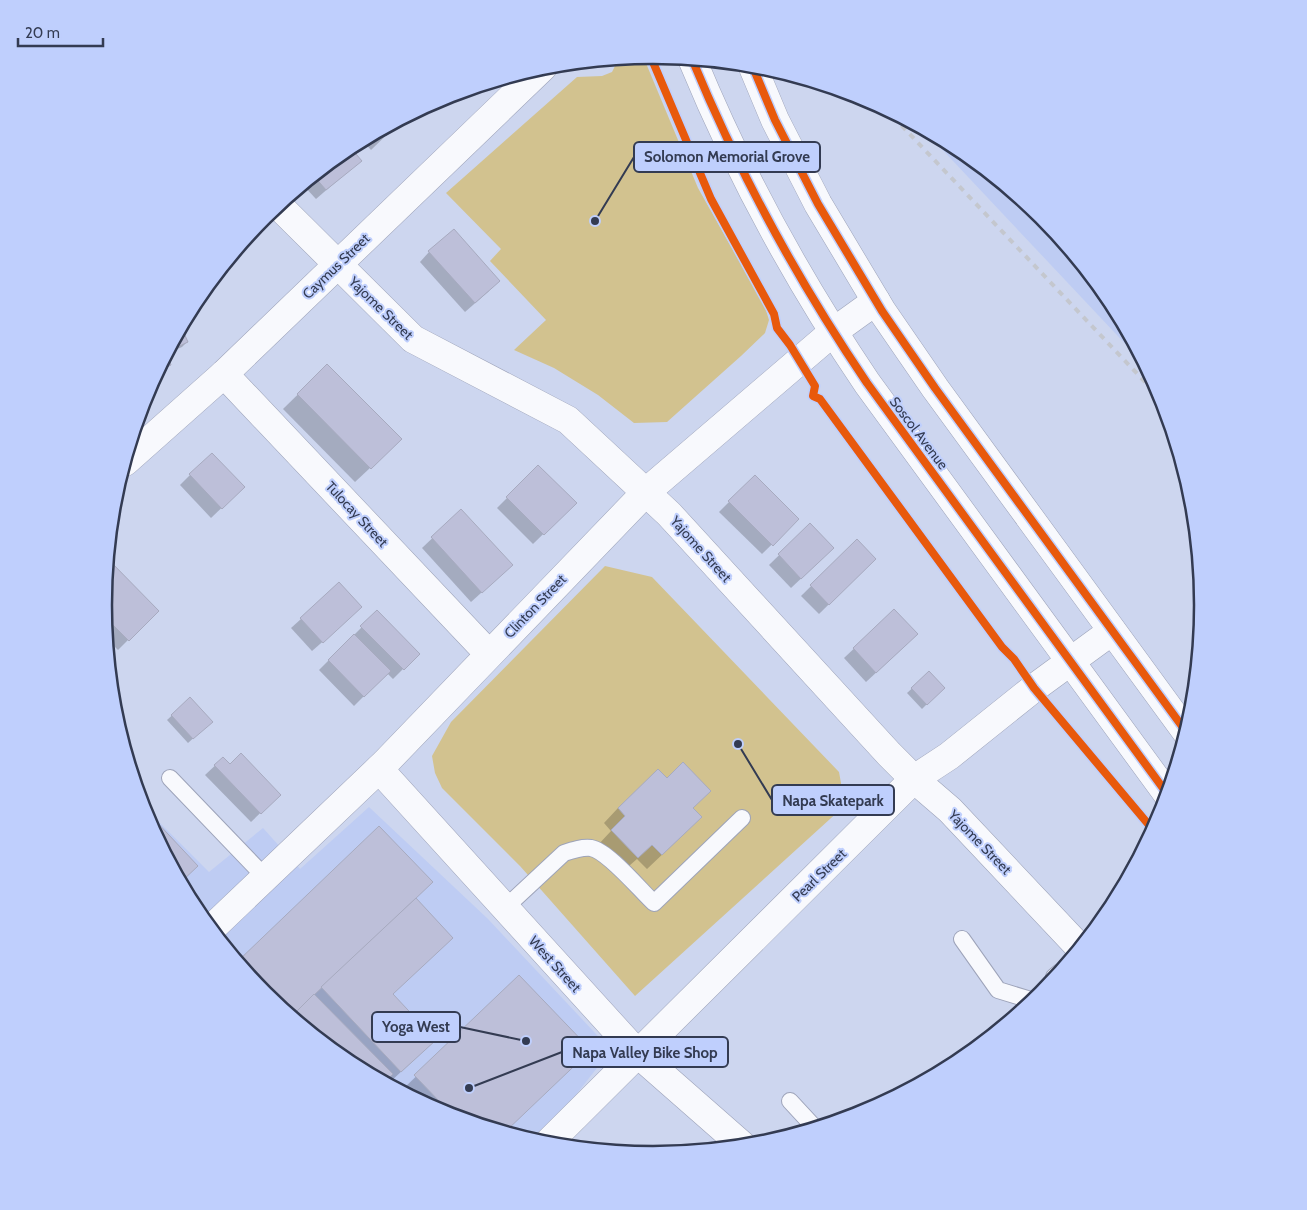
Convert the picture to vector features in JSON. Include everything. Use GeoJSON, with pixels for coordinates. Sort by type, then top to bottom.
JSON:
{"type":"FeatureCollection","features":[{"type":"Feature","properties":{"kind":"street","name":"Soscol Avenue"},"geometry":{"type":"LineString","coordinates":[[695,66],[752,192],[781,246],[833,332],[872,390],[1162,789]]}},
{"type":"Feature","properties":{"kind":"street"},"geometry":{"type":"LineString","coordinates":[[756,73],[775,120],[818,204],[876,301],[935,388],[1181,725]]}},
{"type":"Feature","properties":{"kind":"street","name":"Caymus Street"},"geometry":{"type":"LineString","coordinates":[[134,454],[224,374],[531,78]]}},
{"type":"Feature","properties":{"kind":"street","name":"Yajome Street"},"geometry":{"type":"LineString","coordinates":[[283,211],[413,339],[568,420],[646,492],[669,514],[889,754],[914,779],[950,810],[1075,943]]}},
{"type":"Feature","properties":{"kind":"street","name":"Clinton Street"},"geometry":{"type":"LineString","coordinates":[[216,924],[379,769],[646,492],[833,332],[876,301]]}},
{"type":"Feature","properties":{"kind":"street","name":"Tulocay Street"},"geometry":{"type":"LineString","coordinates":[[224,374],[490,654]]}},
{"type":"Feature","properties":{"kind":"street","name":"Pearl Street"},"geometry":{"type":"LineString","coordinates":[[554,1137],[914,779],[949,756],[1034,688],[1112,631]]}},
{"type":"Feature","properties":{"kind":"street","name":"West Street"},"geometry":{"type":"LineString","coordinates":[[379,769],[637,1054],[736,1140]]}},
{"type":"Feature","properties":{"kind":"lane"},"geometry":{"type":"LineString","coordinates":[[170,778],[266,878]]}},
{"type":"Feature","properties":{"kind":"lane"},"geometry":{"type":"LineString","coordinates":[[505,908],[564,853],[577,848],[592,848],[604,853],[654,903],[742,818]]}},
{"type":"Feature","properties":{"kind":"lane"},"geometry":{"type":"LineString","coordinates":[[962,939],[998,990],[1025,998]]}},
{"type":"Feature","properties":{"kind":"lane"},"geometry":{"type":"LineString","coordinates":[[790,1101],[810,1123]]}},
{"type":"Feature","properties":{"kind":"shaded area"},"geometry":{"type":"Polygon","coordinates":[[[646,64],[698,188],[765,307],[769,320],[765,333],[667,422],[634,423],[598,395],[554,368],[514,350],[546,320],[490,261],[501,249],[446,193],[577,77],[602,76],[612,72],[615,65],[646,64]]]}},
{"type":"Feature","properties":{"kind":"shaded area"},"geometry":{"type":"Polygon","coordinates":[[[938,145],[983,176],[1036,222],[1060,248],[1104,304],[1130,349],[938,145]]]}},
{"type":"Feature","properties":{"kind":"shaded area"},"geometry":{"type":"Polygon","coordinates":[[[605,566],[652,577],[839,772],[841,783],[841,809],[635,996],[520,866],[442,788],[435,773],[432,756],[451,722],[605,566]]]}},
{"type":"Feature","properties":{"kind":"shaded area"},"geometry":{"type":"Polygon","coordinates":[[[369,807],[488,919],[611,1050],[544,1135],[480,1118],[414,1090],[383,1074],[353,1055],[297,1012],[271,988],[247,962],[203,906],[185,876],[157,820],[209,872],[263,828],[300,869],[369,807]]]}},
{"type":"Feature","properties":{"kind":"building"},"geometry":{"type":"Polygon","coordinates":[[[356,153],[362,161],[326,190],[318,181],[356,153]]]}},
{"type":"Feature","properties":{"kind":"building"},"geometry":{"type":"Polygon","coordinates":[[[454,229],[500,281],[475,303],[428,251],[454,229]]]}},
{"type":"Feature","properties":{"kind":"building"},"geometry":{"type":"Polygon","coordinates":[[[185,335],[188,342],[178,347],[185,335]]]}},
{"type":"Feature","properties":{"kind":"building"},"geometry":{"type":"Polygon","coordinates":[[[327,364],[402,439],[371,469],[297,394],[327,364]]]}},
{"type":"Feature","properties":{"kind":"building"},"geometry":{"type":"Polygon","coordinates":[[[212,453],[245,487],[222,509],[189,474],[212,453]]]}},
{"type":"Feature","properties":{"kind":"building"},"geometry":{"type":"Polygon","coordinates":[[[538,465],[577,503],[544,535],[506,497],[538,465]]]}},
{"type":"Feature","properties":{"kind":"building"},"geometry":{"type":"Polygon","coordinates":[[[755,475],[799,519],[773,546],[728,501],[755,475]]]}},
{"type":"Feature","properties":{"kind":"building"},"geometry":{"type":"Polygon","coordinates":[[[461,509],[513,565],[482,593],[431,537],[461,509]]]}},
{"type":"Feature","properties":{"kind":"building"},"geometry":{"type":"Polygon","coordinates":[[[810,523],[834,548],[801,579],[778,554],[810,523]]]}},
{"type":"Feature","properties":{"kind":"building"},"geometry":{"type":"Polygon","coordinates":[[[857,539],[876,559],[829,605],[810,585],[857,539]]]}},
{"type":"Feature","properties":{"kind":"building"},"geometry":{"type":"Polygon","coordinates":[[[114,565],[159,611],[129,641],[113,625],[114,565]]]}},
{"type":"Feature","properties":{"kind":"building"},"geometry":{"type":"Polygon","coordinates":[[[339,582],[362,607],[323,643],[300,618],[339,582]]]}},
{"type":"Feature","properties":{"kind":"building"},"geometry":{"type":"Polygon","coordinates":[[[894,609],[918,634],[876,673],[853,648],[894,609]]]}},
{"type":"Feature","properties":{"kind":"building"},"geometry":{"type":"Polygon","coordinates":[[[377,610],[420,654],[404,670],[360,626],[377,610]]]}},
{"type":"Feature","properties":{"kind":"building"},"geometry":{"type":"Polygon","coordinates":[[[354,634],[391,671],[364,697],[328,660],[354,634]]]}},
{"type":"Feature","properties":{"kind":"building"},"geometry":{"type":"Polygon","coordinates":[[[929,671],[945,688],[927,705],[911,688],[929,671]]]}},
{"type":"Feature","properties":{"kind":"building"},"geometry":{"type":"Polygon","coordinates":[[[190,697],[213,722],[193,739],[171,715],[190,697]]]}},
{"type":"Feature","properties":{"kind":"building"},"geometry":{"type":"Polygon","coordinates":[[[241,753],[281,795],[261,814],[214,765],[223,757],[230,764],[241,753]]]}},
{"type":"Feature","properties":{"kind":"building"},"geometry":{"type":"Polygon","coordinates":[[[683,762],[711,791],[693,808],[702,817],[662,855],[652,845],[638,858],[611,830],[625,816],[618,808],[658,769],[667,778],[683,762]]]}},
{"type":"Feature","properties":{"kind":"building"},"geometry":{"type":"Polygon","coordinates":[[[159,824],[198,866],[186,877],[159,824]]]}},
{"type":"Feature","properties":{"kind":"building"},"geometry":{"type":"Polygon","coordinates":[[[379,826],[433,882],[297,1012],[271,988],[243,957],[379,826]]]}},
{"type":"Feature","properties":{"kind":"building"},"geometry":{"type":"Polygon","coordinates":[[[416,898],[453,938],[393,994],[436,1040],[401,1072],[321,987],[416,898]]]}},
{"type":"Feature","properties":{"kind":"building"},"geometry":{"type":"Polygon","coordinates":[[[519,975],[591,1050],[510,1127],[440,1102],[414,1075],[519,975]]]}},
{"type":"Feature","properties":{"kind":"building"},"geometry":{"type":"Polygon","coordinates":[[[314,994],[393,1074],[390,1077],[353,1055],[296,1012],[314,994]]]}},
{"type":"Feature","properties":{"kind":"railway"},"geometry":{"type":"LineString","coordinates":[[900,123],[1148,385]]}},
{"type":"Feature","properties":{"kind":"cycle path"},"geometry":{"type":"LineString","coordinates":[[654,64],[711,199],[774,314],[777,328],[790,345],[815,386],[813,396],[820,399],[1034,688],[1148,824]]}},
{"type":"Feature","properties":{"kind":"cycle path"},"geometry":{"type":"LineString","coordinates":[[695,65],[729,143],[771,226],[817,305],[867,383],[1163,788]]}},
{"type":"Feature","properties":{"kind":"cycle path"},"geometry":{"type":"LineString","coordinates":[[756,73],[775,120],[818,204],[882,311],[935,388],[1181,725]]}},
{"type":"Feature","properties":{"kind":"place","name":"Solomon Memorial Grove"},"geometry":{"type":"Point","coordinates":[595,221]}},
{"type":"Feature","properties":{"kind":"place","name":"Napa Skatepark"},"geometry":{"type":"Point","coordinates":[738,744]}},
{"type":"Feature","properties":{"kind":"place","name":"Yoga West"},"geometry":{"type":"Point","coordinates":[526,1041]}},
{"type":"Feature","properties":{"kind":"place","name":"Napa Valley Bike Shop"},"geometry":{"type":"Point","coordinates":[469,1088]}}]}
